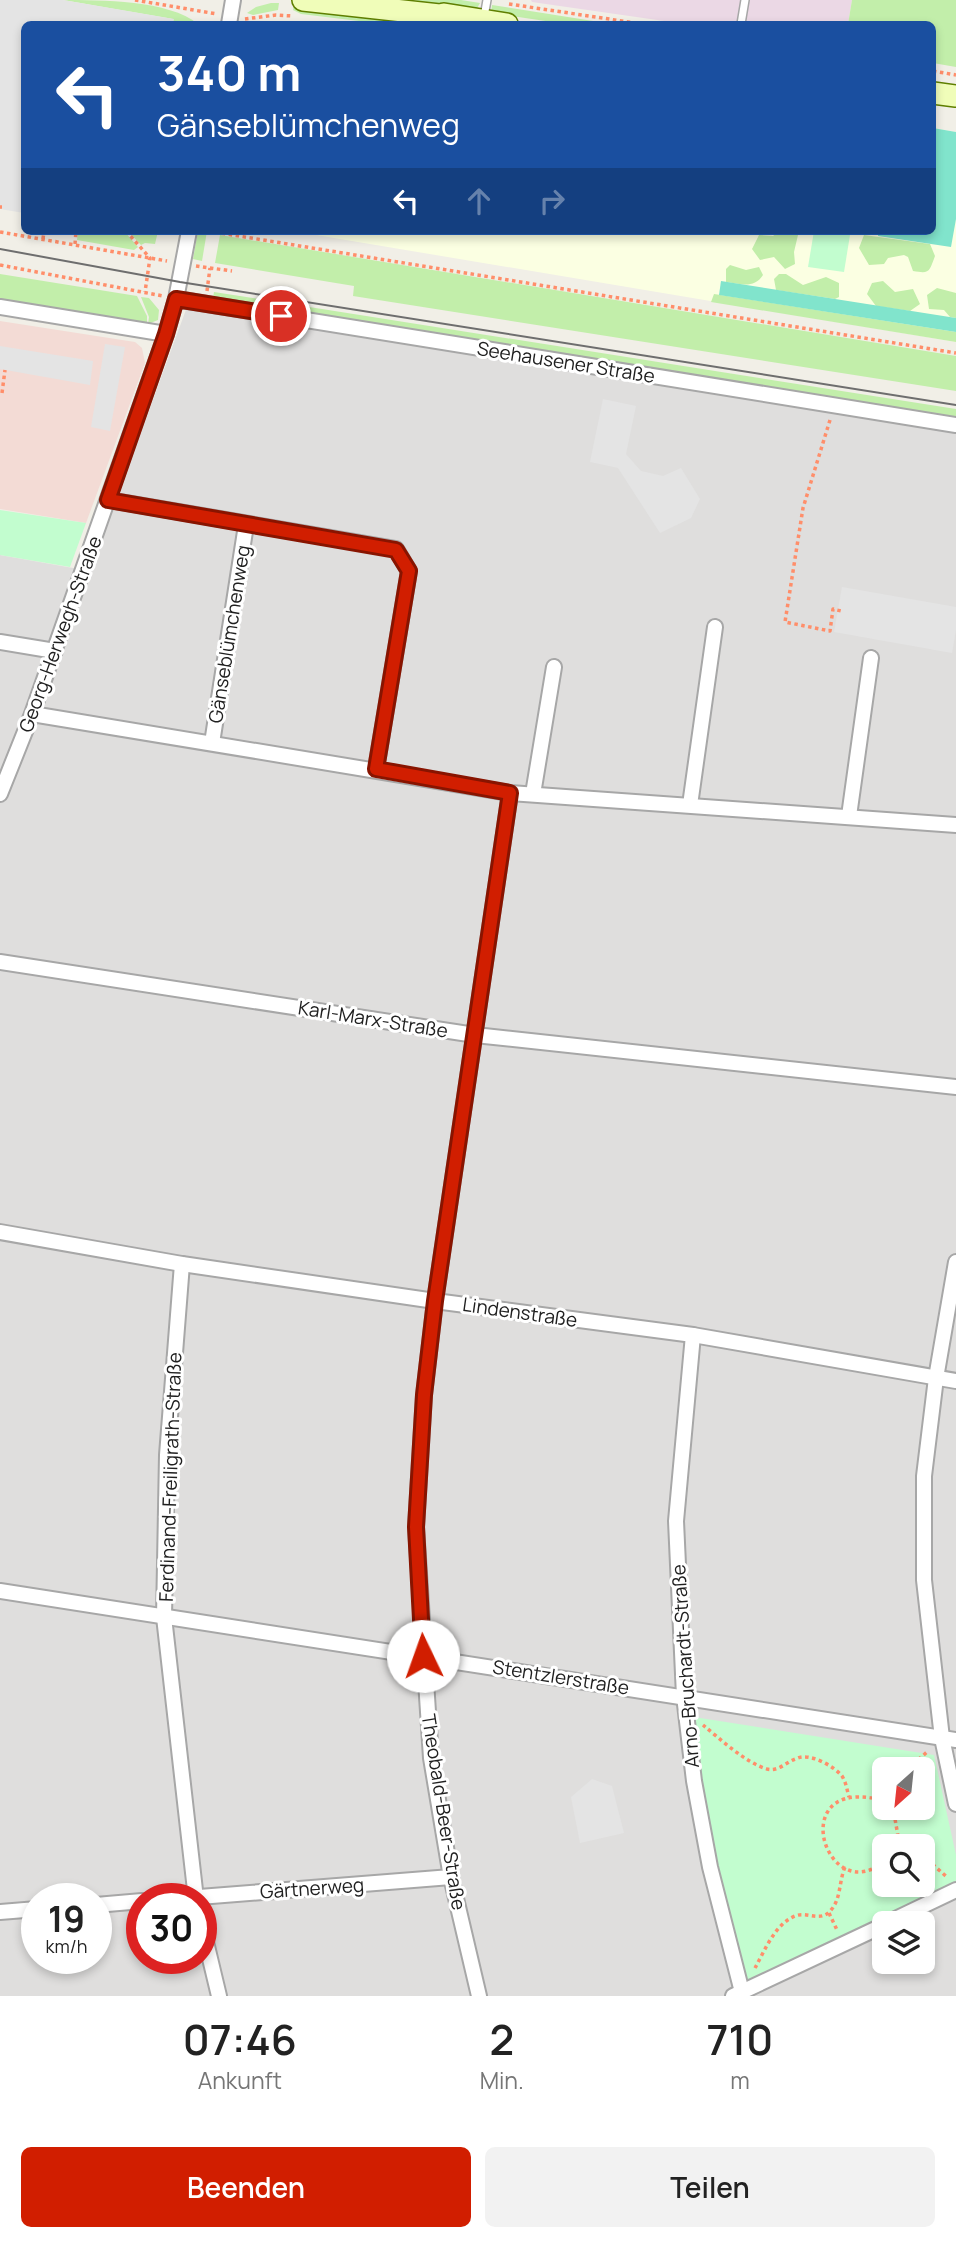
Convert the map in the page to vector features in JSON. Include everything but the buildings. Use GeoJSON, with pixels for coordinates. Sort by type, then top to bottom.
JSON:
{"type":"FeatureCollection","features":[{"type":"Feature","properties":{"kind":"main road"},"geometry":{"type":"LineString","coordinates":[[303,0],[458,17],[485,10],[502,21]]}},
{"type":"Feature","properties":{"kind":"main road"},"geometry":{"type":"LineString","coordinates":[[373,0],[458,17]]}},
{"type":"Feature","properties":{"kind":"main road"},"geometry":{"type":"LineString","coordinates":[[936,93],[956,96]]}},
{"type":"Feature","properties":{"kind":"street"},"geometry":{"type":"LineString","coordinates":[[230,21],[233,0]]}},
{"type":"Feature","properties":{"kind":"street","name":"Georg-Herwegh-Straße"},"geometry":{"type":"LineString","coordinates":[[0,794],[55,651],[166,334],[188,235]]}},
{"type":"Feature","properties":{"kind":"street","name":"Seehausener Straße"},"geometry":{"type":"LineString","coordinates":[[176,299],[956,425]]}},
{"type":"Feature","properties":{"kind":"street"},"geometry":{"type":"LineString","coordinates":[[0,307],[166,334]]}},
{"type":"Feature","properties":{"kind":"street"},"geometry":{"type":"LineString","coordinates":[[108,500],[396,550],[409,571],[376,769]]}},
{"type":"Feature","properties":{"kind":"street","name":"Gänseblümchenweg"},"geometry":{"type":"LineString","coordinates":[[212,743],[246,525]]}},
{"type":"Feature","properties":{"kind":"street"},"geometry":{"type":"LineString","coordinates":[[690,805],[715,626]]}},
{"type":"Feature","properties":{"kind":"street"},"geometry":{"type":"LineString","coordinates":[[0,642],[55,651]]}},
{"type":"Feature","properties":{"kind":"street"},"geometry":{"type":"LineString","coordinates":[[849,816],[871,658]]}},
{"type":"Feature","properties":{"kind":"street"},"geometry":{"type":"LineString","coordinates":[[533,794],[554,667]]}},
{"type":"Feature","properties":{"kind":"street","name":"Gänseblümchenweg"},"geometry":{"type":"LineString","coordinates":[[32,714],[510,793],[956,825]]}},
{"type":"Feature","properties":{"kind":"street","name":"Theobald-Beer-Straße"},"geometry":{"type":"LineString","coordinates":[[479,1996],[451,1877],[431,1758],[416,1527],[424,1395],[435,1301],[510,793]]}},
{"type":"Feature","properties":{"kind":"street","name":"Karl-Marx-Straße"},"geometry":{"type":"LineString","coordinates":[[0,962],[475,1035],[956,1087]]}},
{"type":"Feature","properties":{"kind":"street","name":"Lindenstraße"},"geometry":{"type":"LineString","coordinates":[[0,1232],[182,1264],[693,1335],[956,1381]]}},
{"type":"Feature","properties":{"kind":"street"},"geometry":{"type":"LineString","coordinates":[[956,1262],[936,1378],[924,1476],[924,1580],[949,1739],[956,1804]]}},
{"type":"Feature","properties":{"kind":"street","name":"Ferdinand-Freiligrath-Straße"},"geometry":{"type":"LineString","coordinates":[[182,1264],[167,1455],[164,1617],[194,1883]]}},
{"type":"Feature","properties":{"kind":"street","name":"Arno-Bruchardt-Straße"},"geometry":{"type":"LineString","coordinates":[[693,1335],[676,1521],[684,1696],[694,1782],[738,1994]]}},
{"type":"Feature","properties":{"kind":"street","name":"Stentzlerstraße"},"geometry":{"type":"LineString","coordinates":[[0,1591],[949,1739]]}},
{"type":"Feature","properties":{"kind":"street","name":"Gärtnerweg"},"geometry":{"type":"LineString","coordinates":[[217,1896],[451,1877]]}},
{"type":"Feature","properties":{"kind":"street"},"geometry":{"type":"LineString","coordinates":[[909,1911],[954,1886]]}},
{"type":"Feature","properties":{"kind":"street"},"geometry":{"type":"LineString","coordinates":[[0,1912],[21,1910]]}},
{"type":"Feature","properties":{"kind":"street"},"geometry":{"type":"LineString","coordinates":[[738,1994],[872,1930]]}},
{"type":"Feature","properties":{"kind":"street"},"geometry":{"type":"LineString","coordinates":[[214,1974],[219,1996]]}},
{"type":"Feature","properties":{"kind":"lane"},"geometry":{"type":"LineString","coordinates":[[742,21],[745,0]]}},
{"type":"Feature","properties":{"kind":"path"},"geometry":{"type":"LineString","coordinates":[[135,0],[200,11]]}},
{"type":"Feature","properties":{"kind":"path"},"geometry":{"type":"LineString","coordinates":[[485,10],[608,21]]}},
{"type":"Feature","properties":{"kind":"path"},"geometry":{"type":"LineString","coordinates":[[936,72],[956,75]]}},
{"type":"Feature","properties":{"kind":"path"},"geometry":{"type":"LineString","coordinates":[[0,232],[232,271]]}},
{"type":"Feature","properties":{"kind":"path"},"geometry":{"type":"LineString","coordinates":[[43,239],[44,235]]}},
{"type":"Feature","properties":{"kind":"path"},"geometry":{"type":"LineString","coordinates":[[75,244],[76,235]]}},
{"type":"Feature","properties":{"kind":"path"},"geometry":{"type":"LineString","coordinates":[[130,235],[150,258],[145,292]]}},
{"type":"Feature","properties":{"kind":"path"},"geometry":{"type":"LineString","coordinates":[[233,235],[956,353]]}},
{"type":"Feature","properties":{"kind":"path"},"geometry":{"type":"LineString","coordinates":[[0,265],[176,299]]}},
{"type":"Feature","properties":{"kind":"path"},"geometry":{"type":"LineString","coordinates":[[205,303],[210,268]]}},
{"type":"Feature","properties":{"kind":"path"},"geometry":{"type":"LineString","coordinates":[[2,393],[5,370]]}},
{"type":"Feature","properties":{"kind":"path"},"geometry":{"type":"LineString","coordinates":[[834,405],[803,508],[785,622],[830,631],[834,609],[841,611]]}},
{"type":"Feature","properties":{"kind":"path"},"geometry":{"type":"LineString","coordinates":[[702,1724],[730,1746],[768,1769],[778,1769],[798,1757],[807,1757],[833,1768],[843,1777],[849,1797]]}},
{"type":"Feature","properties":{"kind":"path"},"geometry":{"type":"LineString","coordinates":[[925,1757],[949,1739]]}},
{"type":"Feature","properties":{"kind":"path"},"geometry":{"type":"LineString","coordinates":[[872,1798],[849,1797],[831,1809],[822,1832],[827,1851],[835,1861],[857,1871],[872,1868]]}},
{"type":"Feature","properties":{"kind":"path"},"geometry":{"type":"LineString","coordinates":[[738,1994],[782,1924],[801,1914],[816,1917],[829,1913],[835,1906],[845,1867]]}},
{"type":"Feature","properties":{"kind":"path"},"geometry":{"type":"LineString","coordinates":[[935,1868],[954,1886]]}},
{"type":"Feature","properties":{"kind":"shaded area"},"geometry":{"type":"Polygon","coordinates":[[[0,0],[63,0],[174,19],[21,21],[21,212],[0,209],[0,0]]]}},
{"type":"Feature","properties":{"kind":"shaded area"},"geometry":{"type":"Polygon","coordinates":[[[531,0],[852,0],[848,21],[664,21],[531,0]]]}},
{"type":"Feature","properties":{"kind":"shaded area"},"geometry":{"type":"Polygon","coordinates":[[[936,129],[956,132],[956,342],[316,235],[936,235],[936,129]]]}},
{"type":"Feature","properties":{"kind":"shaded area"},"geometry":{"type":"Polygon","coordinates":[[[187,307],[956,431],[956,1996],[0,1996],[0,555],[90,571],[187,307]]]}},
{"type":"Feature","properties":{"kind":"shaded area"},"geometry":{"type":"Polygon","coordinates":[[[0,321],[135,342],[142,348],[145,363],[86,523],[0,509],[0,321]]]}},
{"type":"Feature","properties":{"kind":"shaded area"},"geometry":{"type":"Polygon","coordinates":[[[105,344],[125,347],[110,431],[91,427],[105,344]]]}},
{"type":"Feature","properties":{"kind":"shaded area"},"geometry":{"type":"Polygon","coordinates":[[[0,346],[93,361],[90,385],[0,369],[0,346]]]}},
{"type":"Feature","properties":{"kind":"shaded area"},"geometry":{"type":"Polygon","coordinates":[[[603,399],[636,406],[626,454],[641,471],[663,476],[681,468],[700,499],[691,518],[660,533],[618,468],[590,462],[603,399]]]}},
{"type":"Feature","properties":{"kind":"shaded area"},"geometry":{"type":"Polygon","coordinates":[[[842,587],[956,607],[952,653],[834,632],[842,587]]]}},
{"type":"Feature","properties":{"kind":"shaded area"},"geometry":{"type":"Polygon","coordinates":[[[592,1779],[612,1786],[624,1833],[580,1843],[571,1797],[592,1779]]]}},
{"type":"Feature","properties":{"kind":"green space"},"geometry":{"type":"Polygon","coordinates":[[[63,0],[115,1],[153,6],[170,10],[193,21],[63,0]]]}},
{"type":"Feature","properties":{"kind":"green space"},"geometry":{"type":"Polygon","coordinates":[[[412,0],[461,0],[480,3],[476,10],[412,0]]]}},
{"type":"Feature","properties":{"kind":"green space"},"geometry":{"type":"Polygon","coordinates":[[[852,0],[956,0],[956,67],[936,64],[936,21],[848,21],[852,0]]]}},
{"type":"Feature","properties":{"kind":"green space"},"geometry":{"type":"Polygon","coordinates":[[[279,3],[278,10],[253,15],[247,13],[256,7],[279,3]]]}},
{"type":"Feature","properties":{"kind":"green space"},"geometry":{"type":"Polygon","coordinates":[[[294,5],[416,21],[359,21],[301,14],[293,10],[294,5]]]}},
{"type":"Feature","properties":{"kind":"green space"},"geometry":{"type":"Polygon","coordinates":[[[492,5],[593,21],[546,21],[491,13],[492,5]]]}},
{"type":"Feature","properties":{"kind":"green space"},"geometry":{"type":"Polygon","coordinates":[[[936,129],[956,132],[956,219],[951,247],[878,236],[936,235],[936,129]]]}},
{"type":"Feature","properties":{"kind":"green space"},"geometry":{"type":"Polygon","coordinates":[[[78,235],[128,235],[138,247],[134,250],[77,240],[78,235]]]}},
{"type":"Feature","properties":{"kind":"green space"},"geometry":{"type":"Polygon","coordinates":[[[132,235],[157,235],[155,244],[141,245],[132,235]]]}},
{"type":"Feature","properties":{"kind":"green space"},"geometry":{"type":"Polygon","coordinates":[[[197,235],[206,235],[202,261],[193,259],[197,235]]]}},
{"type":"Feature","properties":{"kind":"green space"},"geometry":{"type":"Polygon","coordinates":[[[220,235],[956,356],[956,391],[353,296],[354,286],[215,263],[220,235]]]}},
{"type":"Feature","properties":{"kind":"green space"},"geometry":{"type":"Polygon","coordinates":[[[759,235],[798,235],[794,252],[795,264],[785,269],[774,257],[760,260],[752,249],[759,235]]]}},
{"type":"Feature","properties":{"kind":"green space"},"geometry":{"type":"Polygon","coordinates":[[[813,235],[850,235],[844,272],[808,267],[813,235]]]}},
{"type":"Feature","properties":{"kind":"green space"},"geometry":{"type":"Polygon","coordinates":[[[864,235],[930,244],[935,256],[930,269],[926,272],[913,271],[908,257],[904,255],[888,258],[884,264],[869,265],[859,248],[864,235]]]}},
{"type":"Feature","properties":{"kind":"green space"},"geometry":{"type":"Polygon","coordinates":[[[730,265],[746,270],[759,267],[763,275],[751,284],[726,282],[726,269],[730,265]]]}},
{"type":"Feature","properties":{"kind":"green space"},"geometry":{"type":"Polygon","coordinates":[[[0,274],[137,296],[147,316],[147,324],[0,301],[0,274]]]}},
{"type":"Feature","properties":{"kind":"green space"},"geometry":{"type":"Polygon","coordinates":[[[779,274],[786,274],[803,285],[826,277],[839,283],[839,297],[835,299],[776,290],[774,279],[779,274]]]}},
{"type":"Feature","properties":{"kind":"green space"},"geometry":{"type":"Polygon","coordinates":[[[721,281],[956,318],[956,332],[719,295],[721,281]]]}},
{"type":"Feature","properties":{"kind":"green space"},"geometry":{"type":"Polygon","coordinates":[[[883,281],[895,292],[913,289],[920,304],[910,311],[876,306],[867,294],[872,283],[883,281]]]}},
{"type":"Feature","properties":{"kind":"green space"},"geometry":{"type":"Polygon","coordinates":[[[937,288],[956,293],[956,318],[950,317],[944,310],[929,309],[927,295],[937,288]]]}},
{"type":"Feature","properties":{"kind":"green space"},"geometry":{"type":"Polygon","coordinates":[[[214,292],[956,409],[956,418],[213,298],[214,292]]]}},
{"type":"Feature","properties":{"kind":"green space"},"geometry":{"type":"Polygon","coordinates":[[[714,294],[956,332],[956,342],[711,302],[714,294]]]}},
{"type":"Feature","properties":{"kind":"green space"},"geometry":{"type":"Polygon","coordinates":[[[141,297],[149,298],[159,310],[158,320],[148,324],[149,317],[141,297]]]}},
{"type":"Feature","properties":{"kind":"green space"},"geometry":{"type":"Polygon","coordinates":[[[0,510],[86,523],[70,567],[0,555],[0,510]]]}},
{"type":"Feature","properties":{"kind":"green space"},"geometry":{"type":"Polygon","coordinates":[[[694,1717],[934,1755],[872,1757],[872,1820],[935,1820],[935,1760],[956,1855],[956,1882],[935,1892],[935,1834],[872,1834],[872,1897],[924,1897],[894,1911],[872,1911],[872,1921],[745,1981],[711,1850],[694,1717]]]}},
{"type":"Feature","properties":{"kind":"tram line"},"geometry":{"type":"LineString","coordinates":[[0,249],[180,282],[956,405]]}},
{"type":"Feature","properties":{"kind":"route"},"geometry":{"type":"LineString","coordinates":[[281,316],[176,299],[108,500],[396,550],[409,571],[376,769],[510,793],[435,1301],[424,1395],[416,1527],[423,1656]]}}]}
